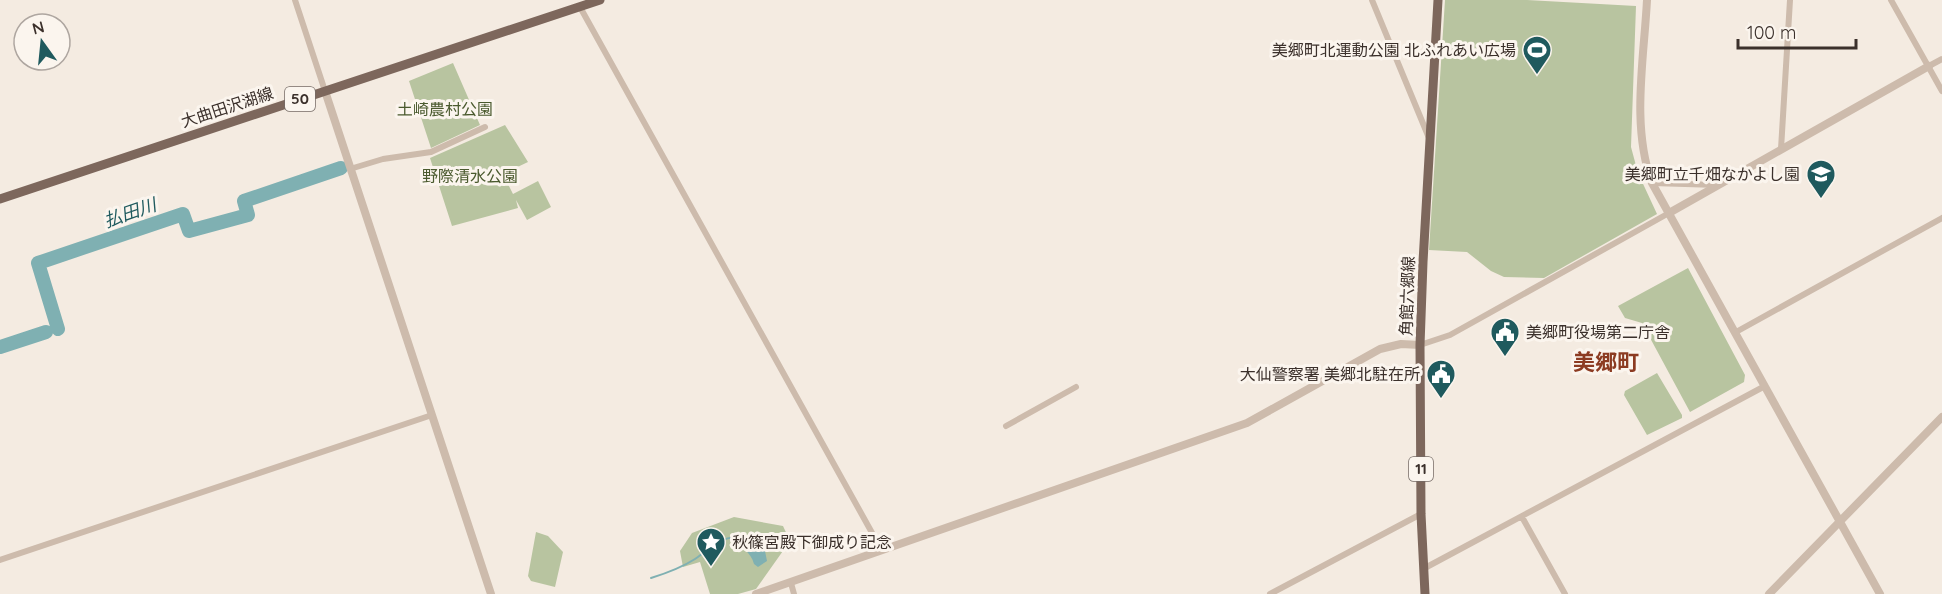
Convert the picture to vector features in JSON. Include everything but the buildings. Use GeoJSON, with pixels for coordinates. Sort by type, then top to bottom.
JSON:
{"type":"FeatureCollection","features":[{"type":"Feature","properties":{"kind":"main road","name":"大曲田沢湖線"},"geometry":{"type":"LineString","coordinates":[[0,199],[600,0]]}},
{"type":"Feature","properties":{"kind":"main road","name":"角館六郷線"},"geometry":{"type":"LineString","coordinates":[[1425,594],[1421,514],[1420,345],[1438,0]]}},
{"type":"Feature","properties":{"kind":"street"},"geometry":{"type":"LineString","coordinates":[[295,0],[491,594]]}},
{"type":"Feature","properties":{"kind":"street"},"geometry":{"type":"LineString","coordinates":[[1372,0],[1431,142]]}},
{"type":"Feature","properties":{"kind":"street"},"geometry":{"type":"LineString","coordinates":[[1647,0],[1640,129],[1645,163],[1652,183],[1880,594]]}},
{"type":"Feature","properties":{"kind":"street"},"geometry":{"type":"LineString","coordinates":[[1781,149],[1790,0]]}},
{"type":"Feature","properties":{"kind":"street"},"geometry":{"type":"LineString","coordinates":[[1891,0],[1942,91]]}},
{"type":"Feature","properties":{"kind":"street"},"geometry":{"type":"LineString","coordinates":[[580,7],[881,549]]}},
{"type":"Feature","properties":{"kind":"street"},"geometry":{"type":"LineString","coordinates":[[756,594],[881,549],[1138,463],[1247,423],[1380,349],[1401,344],[1420,345],[1450,335],[1942,59]]}},
{"type":"Feature","properties":{"kind":"street"},"geometry":{"type":"LineString","coordinates":[[350,169],[383,159],[431,152],[485,127]]}},
{"type":"Feature","properties":{"kind":"street"},"geometry":{"type":"LineString","coordinates":[[1652,183],[1720,185]]}},
{"type":"Feature","properties":{"kind":"street"},"geometry":{"type":"LineString","coordinates":[[1736,332],[1942,218]]}},
{"type":"Feature","properties":{"kind":"street"},"geometry":{"type":"LineString","coordinates":[[1423,569],[1765,386]]}},
{"type":"Feature","properties":{"kind":"street"},"geometry":{"type":"LineString","coordinates":[[1006,426],[1076,387]]}},
{"type":"Feature","properties":{"kind":"street"},"geometry":{"type":"LineString","coordinates":[[0,560],[432,415]]}},
{"type":"Feature","properties":{"kind":"street"},"geometry":{"type":"LineString","coordinates":[[1771,594],[1942,417]]}},
{"type":"Feature","properties":{"kind":"street"},"geometry":{"type":"LineString","coordinates":[[1270,594],[1421,514]]}},
{"type":"Feature","properties":{"kind":"street"},"geometry":{"type":"LineString","coordinates":[[1522,517],[1565,594]]}},
{"type":"Feature","properties":{"kind":"street"},"geometry":{"type":"LineString","coordinates":[[791,583],[794,594]]}},
{"type":"Feature","properties":{"kind":"green space","name":"美郷町北運動公園 北ふれあい広場"},"geometry":{"type":"Polygon","coordinates":[[[1445,0],[1527,0],[1636,6],[1631,147],[1638,173],[1657,214],[1544,278],[1504,277],[1491,271],[1467,252],[1429,250],[1445,0]]]}},
{"type":"Feature","properties":{"kind":"green space","name":"土崎農村公園"},"geometry":{"type":"Polygon","coordinates":[[[453,63],[480,125],[431,148],[409,81],[453,63]]]}},
{"type":"Feature","properties":{"kind":"green space","name":"野際清水公園"},"geometry":{"type":"Polygon","coordinates":[[[505,125],[528,162],[503,174],[513,194],[538,181],[551,207],[527,220],[516,200],[518,208],[452,226],[430,158],[505,125]]]}},
{"type":"Feature","properties":{"kind":"green space"},"geometry":{"type":"Polygon","coordinates":[[[1688,268],[1745,375],[1744,382],[1690,412],[1642,323],[1625,318],[1618,306],[1688,268]]]}},
{"type":"Feature","properties":{"kind":"green space"},"geometry":{"type":"Polygon","coordinates":[[[1657,373],[1682,418],[1647,435],[1624,395],[1625,391],[1657,373]]]}},
{"type":"Feature","properties":{"kind":"green space"},"geometry":{"type":"Polygon","coordinates":[[[734,517],[783,526],[790,541],[756,589],[738,594],[710,594],[700,562],[683,567],[680,551],[692,533],[734,517]]]}},
{"type":"Feature","properties":{"kind":"green space"},"geometry":{"type":"Polygon","coordinates":[[[536,532],[548,536],[563,552],[555,587],[531,581],[528,576],[536,532]]]}},
{"type":"Feature","properties":{"kind":"water"},"geometry":{"type":"Polygon","coordinates":[[[748,535],[765,551],[767,561],[758,567],[737,537],[748,535]]]}},
{"type":"Feature","properties":{"kind":"waterway","name":"払田川"},"geometry":{"type":"LineString","coordinates":[[58,329],[38,263],[183,214],[189,231],[248,215],[244,201],[341,168]]}},
{"type":"Feature","properties":{"kind":"waterway","name":"払田川"},"geometry":{"type":"LineString","coordinates":[[0,347],[46,332]]}},
{"type":"Feature","properties":{"kind":"waterway"},"geometry":{"type":"LineString","coordinates":[[651,578],[684,565],[719,542],[737,537]]}},
{"type":"Feature","properties":{"kind":"place","name":"美郷町北運動公園 北ふれあい広場"},"geometry":{"type":"Point","coordinates":[1537,76]}},
{"type":"Feature","properties":{"kind":"place","name":"美郷町立千畑なかよし園"},"geometry":{"type":"Point","coordinates":[1821,200]}},
{"type":"Feature","properties":{"kind":"place","name":"美郷町役場第二庁舎"},"geometry":{"type":"Point","coordinates":[1505,358]}},
{"type":"Feature","properties":{"kind":"place","name":"大仙警察署 美郷北駐在所"},"geometry":{"type":"Point","coordinates":[1441,400]}},
{"type":"Feature","properties":{"kind":"place","name":"秋篠宮殿下御成り記念"},"geometry":{"type":"Point","coordinates":[711,568]}},
{"type":"Feature","properties":{"kind":"district","name":"美郷町"},"geometry":{"type":"Point","coordinates":[1606,362]}}]}
